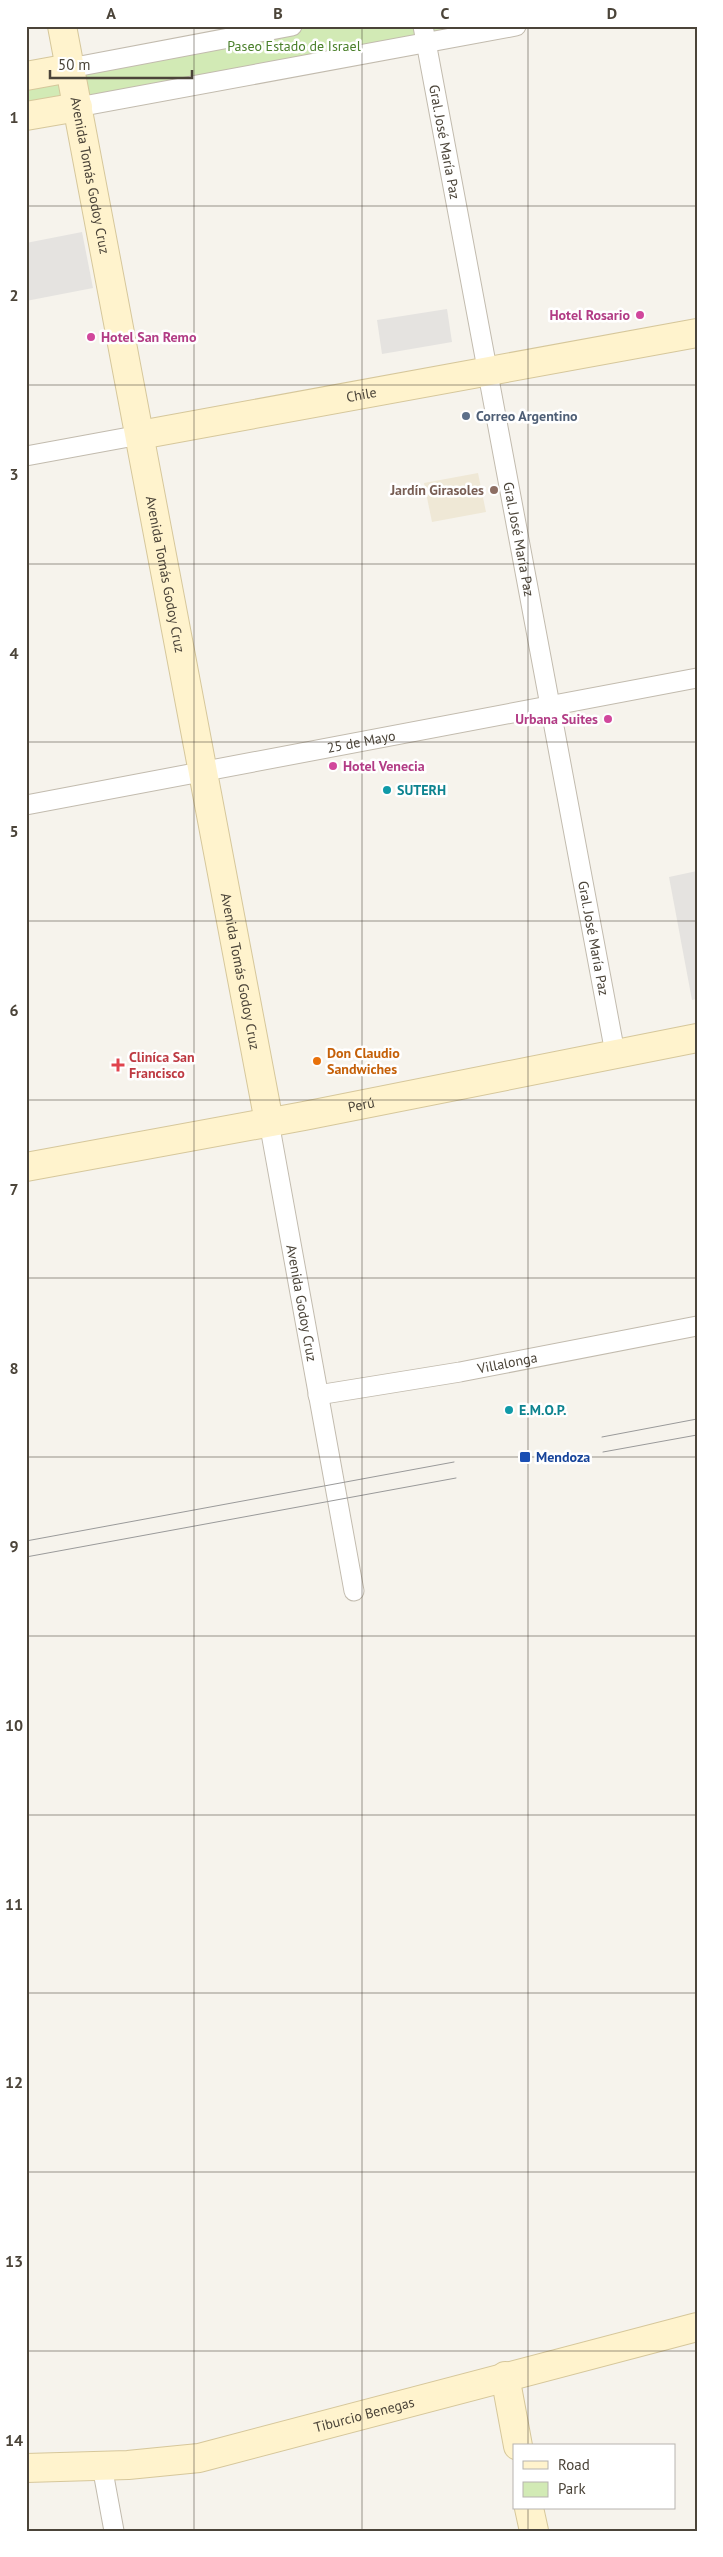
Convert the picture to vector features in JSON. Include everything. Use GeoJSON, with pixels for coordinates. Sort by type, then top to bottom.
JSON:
{"type":"FeatureCollection","features":[{"type":"Feature","properties":{"kind":"main road","name":"Avenida Tomás Godoy Cruz"},"geometry":{"type":"LineString","coordinates":[[62,26],[269,1122]]}},
{"type":"Feature","properties":{"kind":"main road"},"geometry":{"type":"LineString","coordinates":[[26,76],[70,68]]}},
{"type":"Feature","properties":{"kind":"main road"},"geometry":{"type":"LineString","coordinates":[[26,116],[78,107]]}},
{"type":"Feature","properties":{"kind":"main road","name":"Chile"},"geometry":{"type":"LineString","coordinates":[[140,435],[697,333]]}},
{"type":"Feature","properties":{"kind":"main road","name":"Perú"},"geometry":{"type":"LineString","coordinates":[[26,1167],[269,1122],[697,1038]]}},
{"type":"Feature","properties":{"kind":"main road","name":"Tiburcio Benegas"},"geometry":{"type":"LineString","coordinates":[[26,2468],[102,2466],[199,2458],[697,2327]]}},
{"type":"Feature","properties":{"kind":"main road"},"geometry":{"type":"LineString","coordinates":[[505,2376],[518,2444]]}},
{"type":"Feature","properties":{"kind":"main road"},"geometry":{"type":"LineString","coordinates":[[530,2510],[534,2531]]}},
{"type":"Feature","properties":{"kind":"street"},"geometry":{"type":"LineString","coordinates":[[70,68],[292,26]]}},
{"type":"Feature","properties":{"kind":"street"},"geometry":{"type":"LineString","coordinates":[[78,107],[424,35],[516,26]]}},
{"type":"Feature","properties":{"kind":"street","name":"Gral. José María Paz"},"geometry":{"type":"LineString","coordinates":[[424,35],[615,1053]]}},
{"type":"Feature","properties":{"kind":"street","name":"Chile"},"geometry":{"type":"LineString","coordinates":[[26,456],[140,435]]}},
{"type":"Feature","properties":{"kind":"street","name":"25 de Mayo"},"geometry":{"type":"LineString","coordinates":[[26,805],[697,678]]}},
{"type":"Feature","properties":{"kind":"street","name":"Avenida Godoy Cruz"},"geometry":{"type":"LineString","coordinates":[[269,1122],[354,1591]]}},
{"type":"Feature","properties":{"kind":"street","name":"Villalonga"},"geometry":{"type":"LineString","coordinates":[[318,1396],[460,1372],[697,1326]]}},
{"type":"Feature","properties":{"kind":"street"},"geometry":{"type":"LineString","coordinates":[[102,2466],[114,2531]]}},
{"type":"Feature","properties":{"kind":"shaded area"},"geometry":{"type":"Polygon","coordinates":[[[82,232],[93,288],[26,301],[26,243],[82,232]]]}},
{"type":"Feature","properties":{"kind":"shaded area"},"geometry":{"type":"Polygon","coordinates":[[[447,309],[452,342],[382,354],[377,320],[447,309]]]}},
{"type":"Feature","properties":{"kind":"shaded area"},"geometry":{"type":"Polygon","coordinates":[[[478,473],[486,512],[432,522],[424,483],[478,473]]]}},
{"type":"Feature","properties":{"kind":"shaded area"},"geometry":{"type":"Polygon","coordinates":[[[697,871],[697,999],[692,1000],[669,877],[697,871]]]}},
{"type":"Feature","properties":{"kind":"green space","name":"Paseo Estado de Israel"},"geometry":{"type":"Polygon","coordinates":[[[292,26],[516,26],[26,116],[26,76],[292,26]]]}},
{"type":"Feature","properties":{"kind":"tram line"},"geometry":{"type":"LineString","coordinates":[[602,1437],[697,1419]]}},
{"type":"Feature","properties":{"kind":"tram line"},"geometry":{"type":"LineString","coordinates":[[603,1452],[697,1435]]}},
{"type":"Feature","properties":{"kind":"tram line"},"geometry":{"type":"LineString","coordinates":[[26,1541],[454,1462]]}},
{"type":"Feature","properties":{"kind":"tram line"},"geometry":{"type":"LineString","coordinates":[[26,1557],[456,1478]]}},
{"type":"Feature","properties":{"kind":"place","name":"Hotel Rosario"},"geometry":{"type":"Point","coordinates":[640,315]}},
{"type":"Feature","properties":{"kind":"place","name":"Hotel San Remo"},"geometry":{"type":"Point","coordinates":[91,337]}},
{"type":"Feature","properties":{"kind":"place","name":"Correo Argentino"},"geometry":{"type":"Point","coordinates":[466,416]}},
{"type":"Feature","properties":{"kind":"place","name":"Jardín Girasoles"},"geometry":{"type":"Point","coordinates":[494,490]}},
{"type":"Feature","properties":{"kind":"place","name":"Urbana Suites"},"geometry":{"type":"Point","coordinates":[608,719]}},
{"type":"Feature","properties":{"kind":"place","name":"Hotel Venecia"},"geometry":{"type":"Point","coordinates":[333,766]}},
{"type":"Feature","properties":{"kind":"place","name":"SUTERH"},"geometry":{"type":"Point","coordinates":[387,790]}},
{"type":"Feature","properties":{"kind":"place","name":"Don Claudio Sandwiches"},"geometry":{"type":"Point","coordinates":[317,1061]}},
{"type":"Feature","properties":{"kind":"place","name":"Cliníca San Francisco"},"geometry":{"type":"Point","coordinates":[118,1065]}},
{"type":"Feature","properties":{"kind":"place","name":"E.M.O.P."},"geometry":{"type":"Point","coordinates":[509,1410]}},
{"type":"Feature","properties":{"kind":"place","name":"Mendoza"},"geometry":{"type":"Point","coordinates":[525,1457]}}]}
